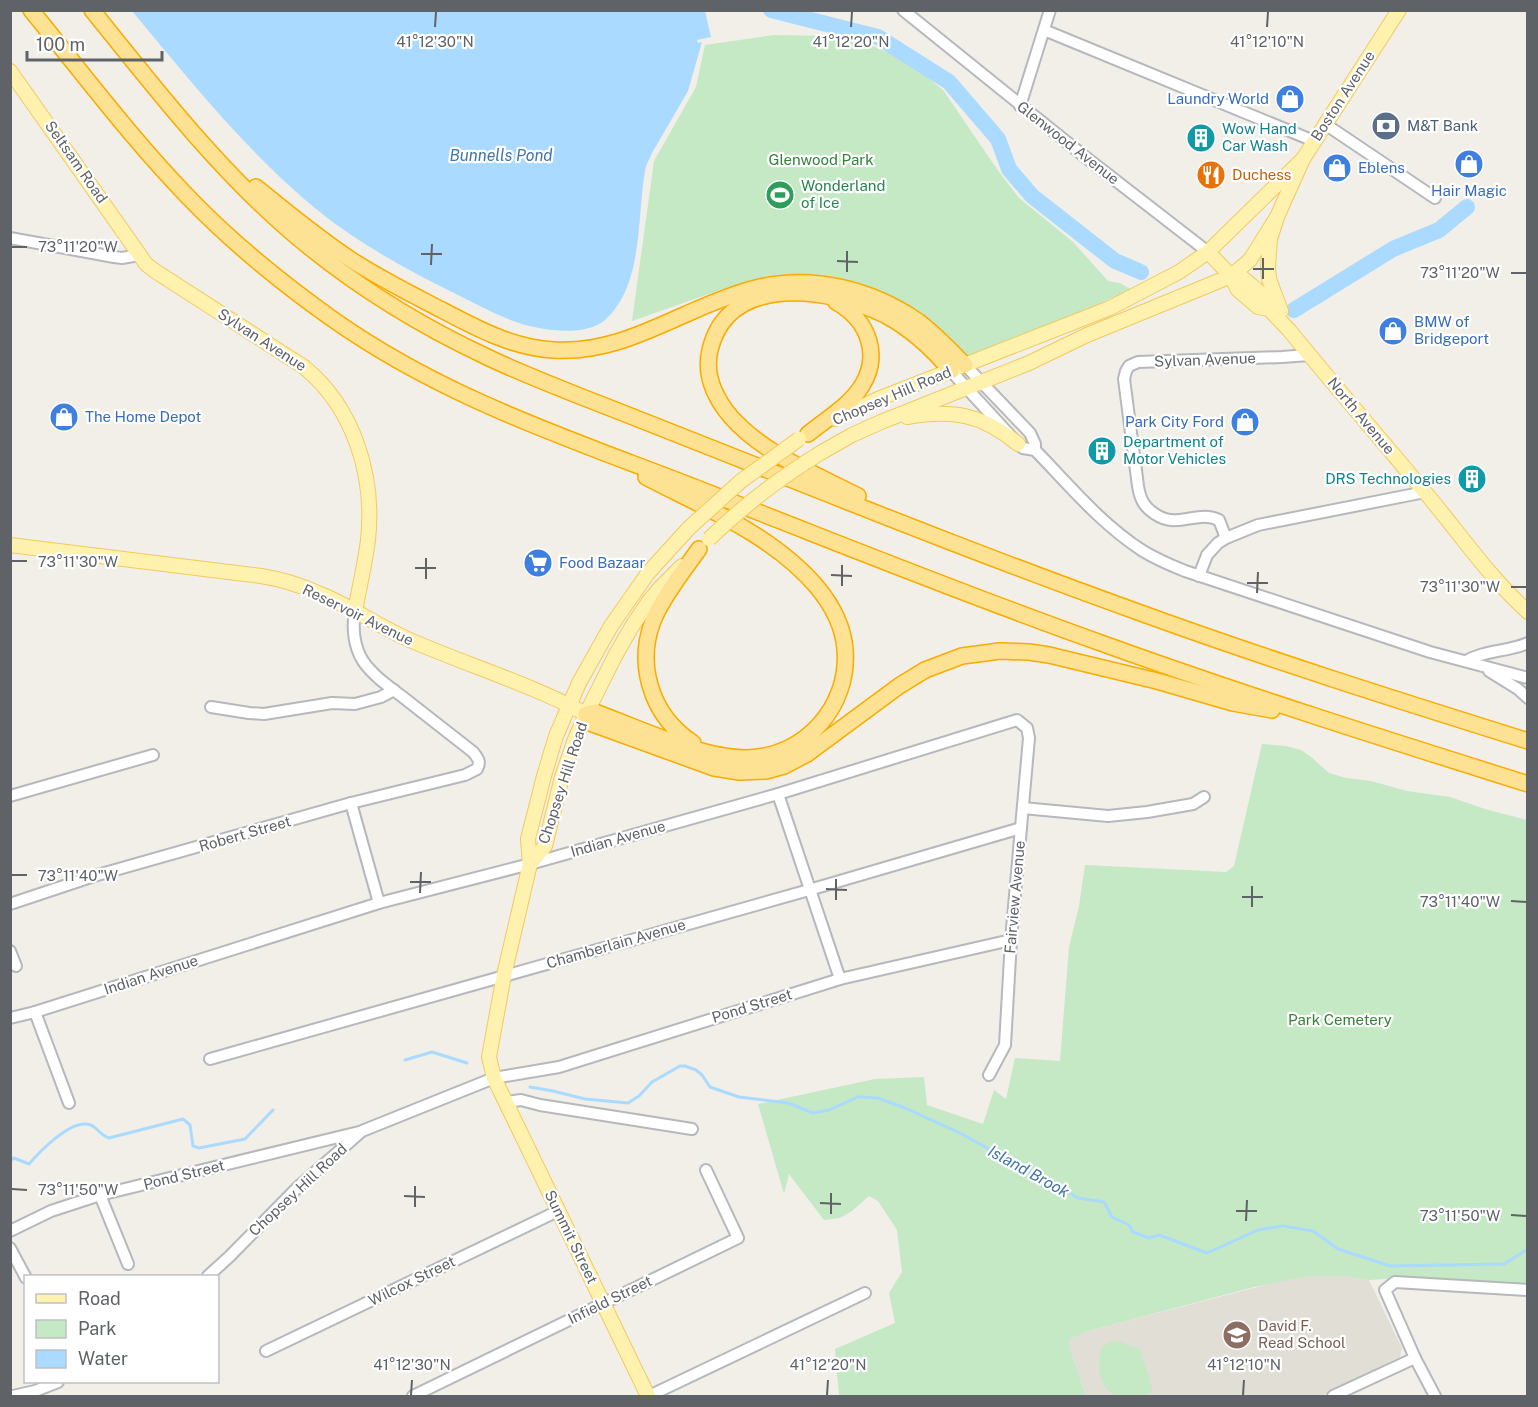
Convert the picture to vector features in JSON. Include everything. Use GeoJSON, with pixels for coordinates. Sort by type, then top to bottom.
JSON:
{"type":"FeatureCollection","features":[{"type":"Feature","properties":{"kind":"highway"},"geometry":{"type":"LineString","coordinates":[[31,10],[131,133],[214,223],[285,285],[362,339],[425,376],[500,412],[590,448],[684,482],[1064,630],[1308,714],[1527,784]]}},
{"type":"Feature","properties":{"kind":"highway"},"geometry":{"type":"LineString","coordinates":[[92,10],[196,137],[266,209],[316,252],[380,297],[447,337],[486,357],[549,384],[1082,592],[1332,679],[1527,741]]}},
{"type":"Feature","properties":{"kind":"highway"},"geometry":{"type":"LineString","coordinates":[[196,137],[299,222],[353,261],[460,320],[509,341],[553,350],[575,350],[607,345],[639,335],[746,290],[778,284],[809,283],[850,289],[890,304],[920,323],[958,368]]}},
{"type":"Feature","properties":{"kind":"highway"},"geometry":{"type":"LineString","coordinates":[[941,538],[778,454],[743,429],[717,399],[709,376],[708,361],[714,337],[730,314],[743,304],[779,293],[808,293],[855,303],[892,319],[913,333],[939,357],[958,368]]}},
{"type":"Feature","properties":{"kind":"highway"},"geometry":{"type":"LineString","coordinates":[[804,436],[859,390],[868,372],[871,353],[865,329],[850,311],[830,300],[808,293]]}},
{"type":"Feature","properties":{"kind":"highway"},"geometry":{"type":"LineString","coordinates":[[590,448],[725,518],[783,554],[807,576],[834,613],[844,642],[845,665],[841,688],[835,702],[827,716],[811,734],[785,750],[763,756],[748,758],[718,755],[595,712],[586,714],[590,723],[705,765],[731,772],[757,772],[784,766],[807,754],[899,686],[925,670],[971,654],[1010,651],[1038,653],[1096,666],[1248,706],[1308,714]]}},
{"type":"Feature","properties":{"kind":"highway"},"geometry":{"type":"LineString","coordinates":[[704,544],[666,596],[655,616],[646,646],[647,671],[658,707],[678,732],[703,748],[732,757]]}},
{"type":"Feature","properties":{"kind":"main road","name":"Boston Avenue"},"geometry":{"type":"LineString","coordinates":[[1277,217],[1303,159],[1399,10]]}},
{"type":"Feature","properties":{"kind":"main road","name":"Seltsam Road"},"geometry":{"type":"LineString","coordinates":[[10,71],[139,255]]}},
{"type":"Feature","properties":{"kind":"main road","name":"Chopsey Hill Road"},"geometry":{"type":"LineString","coordinates":[[494,1078],[489,1058],[504,975],[530,864],[528,839],[550,754],[569,705],[594,655],[619,613],[648,573],[715,502],[804,436],[863,405],[1110,308],[1179,272],[1208,252],[1303,159]]}},
{"type":"Feature","properties":{"kind":"main road","name":"Chopsey Hill Road"},"geometry":{"type":"LineString","coordinates":[[530,864],[545,846],[566,764],[578,732],[619,649],[660,588],[729,519],[792,471],[822,452],[881,422],[1029,363],[1087,335],[1231,276],[1251,260],[1277,217]]}},
{"type":"Feature","properties":{"kind":"main road"},"geometry":{"type":"LineString","coordinates":[[1277,217],[1270,239],[1269,279],[1289,330]]}},
{"type":"Feature","properties":{"kind":"main road","name":"Glenwood Avenue"},"geometry":{"type":"LineString","coordinates":[[1208,252],[1231,276],[1238,290],[1258,307],[1269,309],[1289,330]]}},
{"type":"Feature","properties":{"kind":"main road","name":"Sylvan Avenue"},"geometry":{"type":"LineString","coordinates":[[139,255],[155,271],[304,367],[321,383],[339,407],[359,448],[369,493],[368,541],[355,612]]}},
{"type":"Feature","properties":{"kind":"main road","name":"North Avenue"},"geometry":{"type":"LineString","coordinates":[[1289,330],[1425,492],[1491,575],[1527,612]]}},
{"type":"Feature","properties":{"kind":"main road"},"geometry":{"type":"LineString","coordinates":[[881,422],[930,413],[959,414],[988,424],[1018,444]]}},
{"type":"Feature","properties":{"kind":"main road","name":"Reservoir Avenue"},"geometry":{"type":"LineString","coordinates":[[10,545],[274,578],[319,593],[411,641],[521,684],[586,714]]}},
{"type":"Feature","properties":{"kind":"main road","name":"Summit Street"},"geometry":{"type":"LineString","coordinates":[[494,1078],[649,1396]]}},
{"type":"Feature","properties":{"kind":"street","name":"Glenwood Avenue"},"geometry":{"type":"LineString","coordinates":[[903,10],[1020,106],[1208,252]]}},
{"type":"Feature","properties":{"kind":"street"},"geometry":{"type":"LineString","coordinates":[[1020,106],[1050,10]]}},
{"type":"Feature","properties":{"kind":"street"},"geometry":{"type":"LineString","coordinates":[[1044,30],[1314,141]]}},
{"type":"Feature","properties":{"kind":"street"},"geometry":{"type":"LineString","coordinates":[[1325,124],[1435,198]]}},
{"type":"Feature","properties":{"kind":"street"},"geometry":{"type":"LineString","coordinates":[[10,238],[114,257],[139,255]]}},
{"type":"Feature","properties":{"kind":"street","name":"Sylvan Avenue"},"geometry":{"type":"LineString","coordinates":[[1226,538],[1219,520],[1212,516],[1170,521],[1153,513],[1142,502],[1125,388],[1126,371],[1129,366],[1138,362],[1310,355]]}},
{"type":"Feature","properties":{"kind":"street"},"geometry":{"type":"LineString","coordinates":[[958,368],[982,382],[1030,433],[1035,450]]}},
{"type":"Feature","properties":{"kind":"street"},"geometry":{"type":"LineString","coordinates":[[958,368],[965,388],[1018,444],[1023,448],[1035,450],[1088,505],[1119,533],[1158,560],[1199,576],[1430,652],[1527,678]]}},
{"type":"Feature","properties":{"kind":"street"},"geometry":{"type":"LineString","coordinates":[[1199,576],[1209,552],[1218,543],[1258,525],[1425,492]]}},
{"type":"Feature","properties":{"kind":"street"},"geometry":{"type":"LineString","coordinates":[[211,707],[264,714],[332,703],[355,704],[381,697],[394,690],[369,668],[360,656],[353,630],[355,612]]}},
{"type":"Feature","properties":{"kind":"street"},"geometry":{"type":"LineString","coordinates":[[1466,661],[1480,654],[1506,650],[1527,643]]}},
{"type":"Feature","properties":{"kind":"street"},"geometry":{"type":"LineString","coordinates":[[1466,661],[1518,689],[1527,698]]}},
{"type":"Feature","properties":{"kind":"street","name":"Robert Street"},"geometry":{"type":"LineString","coordinates":[[10,904],[94,876],[351,802],[473,772],[478,766],[478,759],[473,752],[394,690]]}},
{"type":"Feature","properties":{"kind":"street","name":"Indian Avenue"},"geometry":{"type":"LineString","coordinates":[[10,1018],[379,903],[530,864],[778,794],[1017,720]]}},
{"type":"Feature","properties":{"kind":"street","name":"Fairview Avenue"},"geometry":{"type":"LineString","coordinates":[[989,1076],[1005,1045],[1011,940],[1029,738],[1027,728],[1017,720]]}},
{"type":"Feature","properties":{"kind":"street"},"geometry":{"type":"LineString","coordinates":[[10,796],[153,755]]}},
{"type":"Feature","properties":{"kind":"street"},"geometry":{"type":"LineString","coordinates":[[778,794],[840,979]]}},
{"type":"Feature","properties":{"kind":"street"},"geometry":{"type":"LineString","coordinates":[[1023,808],[1108,816],[1193,804],[1204,796]]}},
{"type":"Feature","properties":{"kind":"street"},"geometry":{"type":"LineString","coordinates":[[351,802],[379,903]]}},
{"type":"Feature","properties":{"kind":"street","name":"Chamberlain Avenue"},"geometry":{"type":"LineString","coordinates":[[210,1059],[1021,828]]}},
{"type":"Feature","properties":{"kind":"street","name":"Pond Street"},"geometry":{"type":"LineString","coordinates":[[494,1078],[559,1067],[840,979],[1011,940]]}},
{"type":"Feature","properties":{"kind":"street"},"geometry":{"type":"LineString","coordinates":[[10,951],[16,966]]}},
{"type":"Feature","properties":{"kind":"street"},"geometry":{"type":"LineString","coordinates":[[35,1012],[69,1103]]}},
{"type":"Feature","properties":{"kind":"street","name":"Chopsey Hill Road"},"geometry":{"type":"LineString","coordinates":[[209,1275],[298,1187],[362,1131],[494,1078]]}},
{"type":"Feature","properties":{"kind":"street"},"geometry":{"type":"LineString","coordinates":[[506,1102],[521,1100],[692,1129]]}},
{"type":"Feature","properties":{"kind":"street","name":"Pond Street"},"geometry":{"type":"LineString","coordinates":[[10,1231],[51,1211],[100,1195],[362,1131]]}},
{"type":"Feature","properties":{"kind":"street","name":"Infield Street"},"geometry":{"type":"LineString","coordinates":[[413,1396],[738,1238],[706,1170]]}},
{"type":"Feature","properties":{"kind":"street"},"geometry":{"type":"LineString","coordinates":[[100,1195],[128,1264]]}},
{"type":"Feature","properties":{"kind":"street","name":"Wilcox Street"},"geometry":{"type":"LineString","coordinates":[[266,1351],[558,1211]]}},
{"type":"Feature","properties":{"kind":"street"},"geometry":{"type":"LineString","coordinates":[[10,1248],[24,1275]]}},
{"type":"Feature","properties":{"kind":"street"},"geometry":{"type":"LineString","coordinates":[[1435,1396],[1415,1358],[1385,1290],[1395,1282],[1527,1290]]}},
{"type":"Feature","properties":{"kind":"street"},"geometry":{"type":"LineString","coordinates":[[649,1396],[865,1293]]}},
{"type":"Feature","properties":{"kind":"street"},"geometry":{"type":"LineString","coordinates":[[1333,1396],[1415,1358]]}},
{"type":"Feature","properties":{"kind":"street"},"geometry":{"type":"LineString","coordinates":[[13,1396],[33,1394],[56,1383]]}},
{"type":"Feature","properties":{"kind":"shaded area","name":"David F. Read School"},"geometry":{"type":"Polygon","coordinates":[[[1329,1275],[1369,1280],[1402,1348],[1400,1357],[1321,1396],[1086,1396],[1068,1339],[1092,1330],[1277,1282],[1329,1275]]]}},
{"type":"Feature","properties":{"kind":"green space","name":"Glenwood Park"},"geometry":{"type":"Polygon","coordinates":[[[774,35],[830,36],[869,44],[910,63],[943,90],[1019,198],[1073,242],[1108,281],[1120,283],[1132,290],[1000,352],[957,368],[840,289],[774,277],[761,278],[720,290],[632,321],[654,161],[696,87],[705,45],[774,35]]]}},
{"type":"Feature","properties":{"kind":"green space","name":"Park Cemetery"},"geometry":{"type":"Polygon","coordinates":[[[1262,744],[1301,750],[1329,773],[1346,778],[1371,781],[1407,791],[1450,797],[1527,820],[1527,1285],[1310,1276],[1254,1287],[1092,1330],[1069,1339],[1086,1396],[839,1396],[835,1349],[895,1323],[889,1293],[902,1272],[897,1230],[878,1201],[869,1196],[840,1218],[824,1220],[789,1174],[784,1194],[758,1104],[875,1079],[924,1077],[927,1105],[983,1124],[994,1090],[1006,1099],[1015,1058],[1060,1061],[1069,947],[1079,906],[1085,865],[1226,872],[1234,866],[1262,744]]]}},
{"type":"Feature","properties":{"kind":"green space"},"geometry":{"type":"Polygon","coordinates":[[[1110,1341],[1117,1341],[1140,1349],[1152,1392],[1142,1396],[1115,1395],[1105,1387],[1099,1373],[1099,1358],[1102,1348],[1110,1341]]]}},
{"type":"Feature","properties":{"kind":"water","name":"Bunnells Pond"},"geometry":{"type":"Polygon","coordinates":[[[132,11],[705,11],[711,37],[697,40],[698,43],[702,42],[688,91],[646,166],[637,248],[627,288],[618,305],[605,320],[596,326],[560,331],[523,324],[490,311],[389,258],[329,219],[293,189],[250,147],[209,103],[132,11]]]}},
{"type":"Feature","properties":{"kind":"waterway"},"geometry":{"type":"LineString","coordinates":[[771,10],[878,37],[949,82],[998,139],[1009,169],[1032,196],[1115,261],[1141,272]]}},
{"type":"Feature","properties":{"kind":"waterway"},"geometry":{"type":"LineString","coordinates":[[1294,310],[1393,249],[1439,230],[1467,207]]}},
{"type":"Feature","properties":{"kind":"waterway","name":"Island Brook"},"geometry":{"type":"LineString","coordinates":[[405,1060],[432,1052],[467,1063]]}},
{"type":"Feature","properties":{"kind":"waterway","name":"Island Brook"},"geometry":{"type":"LineString","coordinates":[[530,1087],[585,1099],[628,1103],[639,1096],[652,1082],[680,1066],[685,1066],[702,1075],[710,1087],[739,1097],[788,1103],[813,1113],[829,1110],[858,1097],[878,1098],[962,1134],[1026,1170],[1052,1181],[1078,1198],[1104,1202],[1112,1217],[1129,1225],[1133,1232],[1149,1238],[1159,1235],[1207,1253],[1258,1230],[1283,1226],[1313,1231],[1338,1249],[1390,1266],[1504,1264],[1528,1249]]}},
{"type":"Feature","properties":{"kind":"waterway","name":"Island Brook"},"geometry":{"type":"LineString","coordinates":[[10,1161],[14,1158],[29,1164],[63,1132],[86,1124],[109,1138],[183,1119],[190,1125],[193,1146],[199,1148],[245,1139],[273,1110]]}},
{"type":"Feature","properties":{"kind":"place","name":"Laundry World"},"geometry":{"type":"Point","coordinates":[1290,99]}},
{"type":"Feature","properties":{"kind":"place","name":"M&T Bank"},"geometry":{"type":"Point","coordinates":[1386,126]}},
{"type":"Feature","properties":{"kind":"place","name":"Wow Hand Car Wash"},"geometry":{"type":"Point","coordinates":[1201,138]}},
{"type":"Feature","properties":{"kind":"place","name":"Hair Magic"},"geometry":{"type":"Point","coordinates":[1469,164]}},
{"type":"Feature","properties":{"kind":"place","name":"Eblens"},"geometry":{"type":"Point","coordinates":[1337,168]}},
{"type":"Feature","properties":{"kind":"place","name":"Duchess"},"geometry":{"type":"Point","coordinates":[1211,175]}},
{"type":"Feature","properties":{"kind":"place","name":"Wonderland of Ice"},"geometry":{"type":"Point","coordinates":[780,195]}},
{"type":"Feature","properties":{"kind":"place","name":"BMW of Bridgeport"},"geometry":{"type":"Point","coordinates":[1393,331]}},
{"type":"Feature","properties":{"kind":"place","name":"The Home Depot"},"geometry":{"type":"Point","coordinates":[64,417]}},
{"type":"Feature","properties":{"kind":"place","name":"Park City Ford"},"geometry":{"type":"Point","coordinates":[1245,422]}},
{"type":"Feature","properties":{"kind":"place","name":"Department of Motor Vehicles"},"geometry":{"type":"Point","coordinates":[1102,451]}},
{"type":"Feature","properties":{"kind":"place","name":"DRS Technologies"},"geometry":{"type":"Point","coordinates":[1472,479]}},
{"type":"Feature","properties":{"kind":"place","name":"Food Bazaar"},"geometry":{"type":"Point","coordinates":[538,563]}},
{"type":"Feature","properties":{"kind":"place","name":"David F. Read School"},"geometry":{"type":"Point","coordinates":[1237,1335]}}]}
